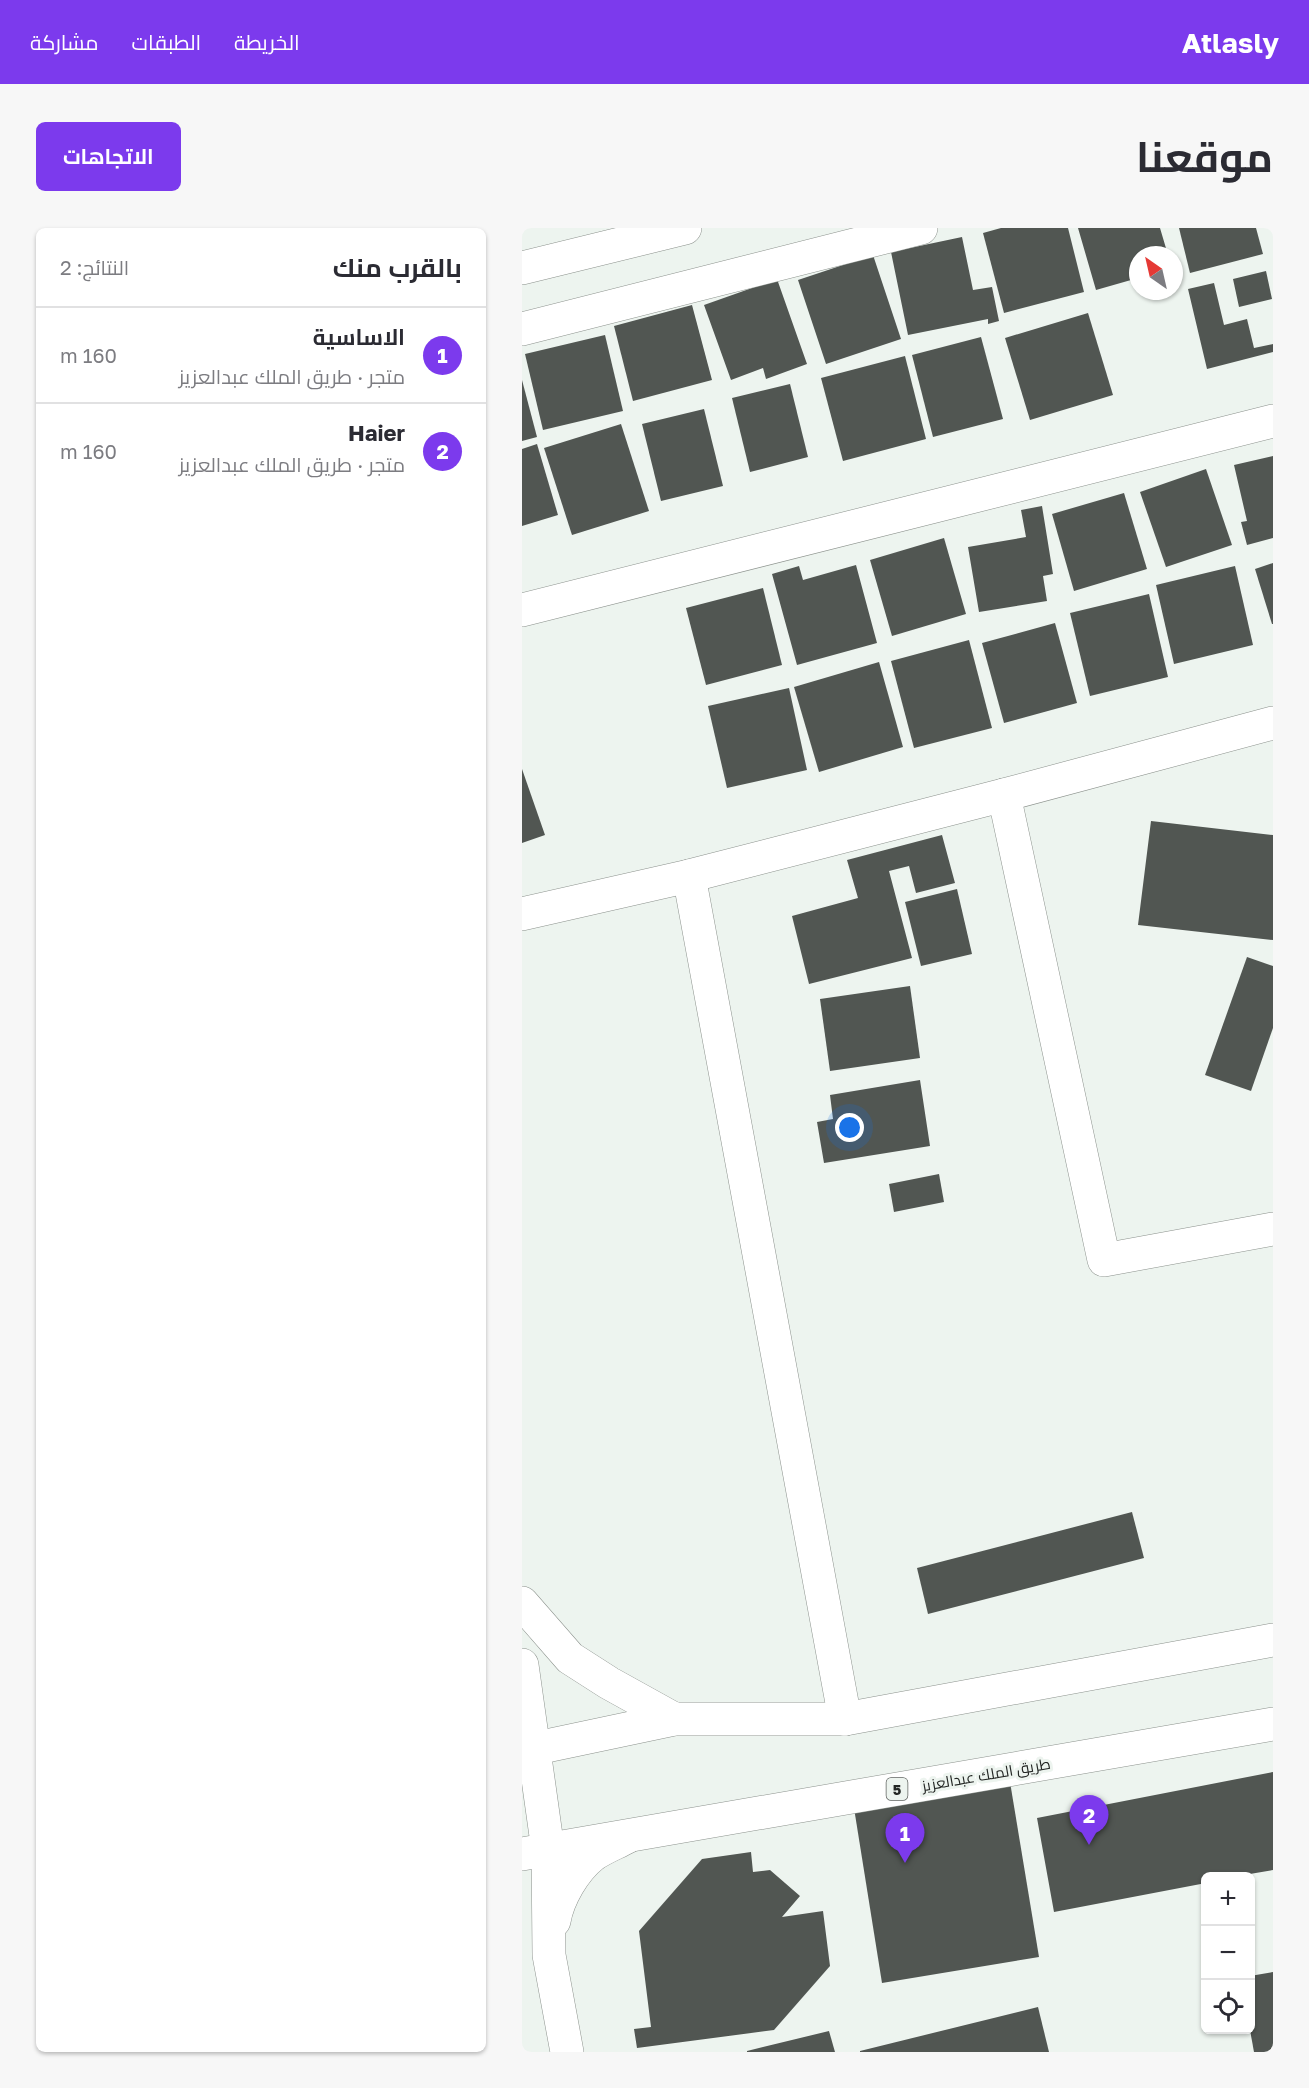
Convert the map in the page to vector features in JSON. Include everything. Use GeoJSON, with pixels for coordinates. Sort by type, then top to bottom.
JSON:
{"type":"FeatureCollection","features":[{"type":"Feature","properties":{"kind":"main road"},"geometry":{"type":"LineString","coordinates":[[522,268],[686,228]]}},
{"type":"Feature","properties":{"kind":"main road"},"geometry":{"type":"LineString","coordinates":[[522,329],[921,228]]}},
{"type":"Feature","properties":{"kind":"main road"},"geometry":{"type":"LineString","coordinates":[[522,610],[1273,421]]}},
{"type":"Feature","properties":{"kind":"main road"},"geometry":{"type":"LineString","coordinates":[[522,914],[689,876],[1273,723]]}},
{"type":"Feature","properties":{"kind":"main road"},"geometry":{"type":"LineString","coordinates":[[1004,795],[1104,1260],[1273,1229]]}},
{"type":"Feature","properties":{"kind":"main road"},"geometry":{"type":"LineString","coordinates":[[689,876],[845,1719]]}},
{"type":"Feature","properties":{"kind":"main road"},"geometry":{"type":"LineString","coordinates":[[522,1603],[570,1658],[609,1683],[674,1719]]}},
{"type":"Feature","properties":{"kind":"main road"},"geometry":{"type":"LineString","coordinates":[[528,1750],[674,1719],[845,1719],[1273,1641]]}},
{"type":"Feature","properties":{"kind":"main road"},"geometry":{"type":"LineString","coordinates":[[522,1665],[535,1852],[549,1955],[567,2052]]}},
{"type":"Feature","properties":{"kind":"main road","name":"طريق الملك عبدالعزيز"},"geometry":{"type":"LineString","coordinates":[[535,1852],[1273,1724]]}},
{"type":"Feature","properties":{"kind":"main road"},"geometry":{"type":"LineString","coordinates":[[549,1955],[556,1910],[568,1883],[593,1856],[630,1835]]}},
{"type":"Feature","properties":{"kind":"building"},"geometry":{"type":"Polygon","coordinates":[[[1001,228],[1068,228],[1084,292],[1004,313],[983,233],[1001,228]]]}},
{"type":"Feature","properties":{"kind":"building"},"geometry":{"type":"Polygon","coordinates":[[[1078,228],[1160,228],[1165,246],[1129,246],[1129,281],[1096,290],[1078,228]]]}},
{"type":"Feature","properties":{"kind":"building"},"geometry":{"type":"Polygon","coordinates":[[[1179,228],[1256,228],[1263,254],[1190,273],[1179,228]]]}},
{"type":"Feature","properties":{"kind":"building"},"geometry":{"type":"Polygon","coordinates":[[[962,237],[973,290],[992,287],[999,321],[988,324],[988,319],[908,335],[891,252],[962,237]]]}},
{"type":"Feature","properties":{"kind":"building"},"geometry":{"type":"Polygon","coordinates":[[[873,255],[901,339],[826,364],[798,280],[873,255]]]}},
{"type":"Feature","properties":{"kind":"building"},"geometry":{"type":"Polygon","coordinates":[[[1266,271],[1272,299],[1239,307],[1233,279],[1266,271]]]}},
{"type":"Feature","properties":{"kind":"building"},"geometry":{"type":"Polygon","coordinates":[[[777,279],[807,364],[766,379],[763,368],[731,380],[704,305],[777,279]]]}},
{"type":"Feature","properties":{"kind":"building"},"geometry":{"type":"Polygon","coordinates":[[[1214,283],[1224,325],[1247,319],[1254,348],[1273,344],[1273,352],[1207,369],[1188,289],[1214,283]]]}},
{"type":"Feature","properties":{"kind":"building"},"geometry":{"type":"Polygon","coordinates":[[[692,305],[712,380],[633,401],[614,326],[692,305]]]}},
{"type":"Feature","properties":{"kind":"building"},"geometry":{"type":"Polygon","coordinates":[[[1088,313],[1113,395],[1030,420],[1005,338],[1088,313]]]}},
{"type":"Feature","properties":{"kind":"building"},"geometry":{"type":"Polygon","coordinates":[[[605,335],[623,411],[543,430],[525,354],[605,335]]]}},
{"type":"Feature","properties":{"kind":"building"},"geometry":{"type":"Polygon","coordinates":[[[981,337],[1003,419],[933,437],[912,355],[981,337]]]}},
{"type":"Feature","properties":{"kind":"building"},"geometry":{"type":"Polygon","coordinates":[[[905,356],[926,439],[843,461],[821,378],[905,356]]]}},
{"type":"Feature","properties":{"kind":"building"},"geometry":{"type":"Polygon","coordinates":[[[522,380],[537,437],[522,441],[522,380]]]}},
{"type":"Feature","properties":{"kind":"building"},"geometry":{"type":"Polygon","coordinates":[[[790,384],[808,457],[750,472],[732,398],[790,384]]]}},
{"type":"Feature","properties":{"kind":"building"},"geometry":{"type":"Polygon","coordinates":[[[704,409],[723,486],[661,501],[642,424],[704,409]]]}},
{"type":"Feature","properties":{"kind":"building"},"geometry":{"type":"Polygon","coordinates":[[[621,424],[649,511],[572,535],[544,448],[621,424]]]}},
{"type":"Feature","properties":{"kind":"building"},"geometry":{"type":"Polygon","coordinates":[[[537,444],[558,515],[522,526],[522,449],[537,444]]]}},
{"type":"Feature","properties":{"kind":"building"},"geometry":{"type":"Polygon","coordinates":[[[1273,456],[1273,538],[1247,545],[1241,522],[1247,521],[1234,465],[1273,456]]]}},
{"type":"Feature","properties":{"kind":"building"},"geometry":{"type":"Polygon","coordinates":[[[1206,469],[1232,545],[1166,567],[1140,492],[1206,469]]]}},
{"type":"Feature","properties":{"kind":"building"},"geometry":{"type":"Polygon","coordinates":[[[1124,493],[1147,569],[1074,591],[1052,514],[1124,493]]]}},
{"type":"Feature","properties":{"kind":"building"},"geometry":{"type":"Polygon","coordinates":[[[1042,506],[1053,574],[1043,576],[1047,601],[979,612],[968,547],[1026,537],[1021,510],[1042,506]]]}},
{"type":"Feature","properties":{"kind":"building"},"geometry":{"type":"Polygon","coordinates":[[[944,538],[966,614],[892,636],[870,560],[944,538]]]}},
{"type":"Feature","properties":{"kind":"building"},"geometry":{"type":"Polygon","coordinates":[[[1273,563],[1273,624],[1272,624],[1255,569],[1273,563]]]}},
{"type":"Feature","properties":{"kind":"building"},"geometry":{"type":"Polygon","coordinates":[[[856,565],[877,643],[797,665],[772,574],[799,566],[803,580],[856,565]]]}},
{"type":"Feature","properties":{"kind":"building"},"geometry":{"type":"Polygon","coordinates":[[[1235,566],[1253,645],[1174,664],[1156,585],[1235,566]]]}},
{"type":"Feature","properties":{"kind":"building"},"geometry":{"type":"Polygon","coordinates":[[[763,588],[782,665],[706,685],[686,608],[763,588]]]}},
{"type":"Feature","properties":{"kind":"building"},"geometry":{"type":"Polygon","coordinates":[[[1149,594],[1168,677],[1090,696],[1070,613],[1149,594]]]}},
{"type":"Feature","properties":{"kind":"building"},"geometry":{"type":"Polygon","coordinates":[[[1055,623],[1077,703],[1004,723],[982,643],[1055,623]]]}},
{"type":"Feature","properties":{"kind":"building"},"geometry":{"type":"Polygon","coordinates":[[[969,640],[992,728],[914,748],[891,661],[969,640]]]}},
{"type":"Feature","properties":{"kind":"building"},"geometry":{"type":"Polygon","coordinates":[[[879,662],[903,747],[819,772],[794,687],[879,662]]]}},
{"type":"Feature","properties":{"kind":"building"},"geometry":{"type":"Polygon","coordinates":[[[789,688],[807,770],[727,788],[708,706],[789,688]]]}},
{"type":"Feature","properties":{"kind":"building"},"geometry":{"type":"Polygon","coordinates":[[[522,769],[545,835],[522,843],[522,769]]]}},
{"type":"Feature","properties":{"kind":"building"},"geometry":{"type":"Polygon","coordinates":[[[1151,821],[1273,835],[1273,940],[1138,925],[1151,821]]]}},
{"type":"Feature","properties":{"kind":"building"},"geometry":{"type":"Polygon","coordinates":[[[942,835],[955,883],[916,893],[909,866],[889,871],[912,958],[809,984],[792,916],[858,898],[847,860],[942,835]]]}},
{"type":"Feature","properties":{"kind":"building"},"geometry":{"type":"Polygon","coordinates":[[[957,889],[972,954],[921,966],[905,902],[957,889]]]}},
{"type":"Feature","properties":{"kind":"building"},"geometry":{"type":"Polygon","coordinates":[[[1247,957],[1273,966],[1273,1028],[1251,1091],[1205,1075],[1247,957]]]}},
{"type":"Feature","properties":{"kind":"building"},"geometry":{"type":"Polygon","coordinates":[[[910,986],[920,1058],[830,1071],[820,999],[910,986]]]}},
{"type":"Feature","properties":{"kind":"building"},"geometry":{"type":"Polygon","coordinates":[[[920,1080],[930,1146],[824,1163],[817,1122],[833,1119],[830,1095],[920,1080]]]}},
{"type":"Feature","properties":{"kind":"building"},"geometry":{"type":"Polygon","coordinates":[[[939,1174],[944,1202],[894,1212],[889,1184],[939,1174]]]}},
{"type":"Feature","properties":{"kind":"building"},"geometry":{"type":"Polygon","coordinates":[[[1132,1512],[1144,1558],[928,1614],[917,1568],[1132,1512]]]}},
{"type":"Feature","properties":{"kind":"building"},"geometry":{"type":"Polygon","coordinates":[[[1273,1772],[1273,1870],[1255,1873],[1201,1872],[1201,1884],[1054,1912],[1037,1818],[1273,1772]]]}},
{"type":"Feature","properties":{"kind":"building"},"geometry":{"type":"Polygon","coordinates":[[[1010,1782],[1039,1957],[882,1983],[854,1808],[1010,1782]]]}},
{"type":"Feature","properties":{"kind":"building"},"geometry":{"type":"Polygon","coordinates":[[[751,1852],[753,1872],[770,1870],[800,1896],[782,1917],[823,1911],[830,1966],[774,2030],[637,2048],[634,2029],[651,2027],[639,1931],[702,1859],[751,1852]]]}},
{"type":"Feature","properties":{"kind":"building"},"geometry":{"type":"Polygon","coordinates":[[[1273,1972],[1273,2052],[1254,2052],[1251,2034],[1255,2034],[1255,1975],[1273,1972]]]}},
{"type":"Feature","properties":{"kind":"building"},"geometry":{"type":"Polygon","coordinates":[[[1038,2007],[1049,2052],[860,2052],[860,2051],[1038,2007]]]}},
{"type":"Feature","properties":{"kind":"building"},"geometry":{"type":"Polygon","coordinates":[[[829,2031],[835,2052],[747,2052],[747,2051],[829,2031]]]}},
{"type":"Feature","properties":{"kind":"place","name":"Haier"},"geometry":{"type":"Point","coordinates":[1089,1845]}},
{"type":"Feature","properties":{"kind":"place","name":"الاساسية"},"geometry":{"type":"Point","coordinates":[905,1863]}}]}
